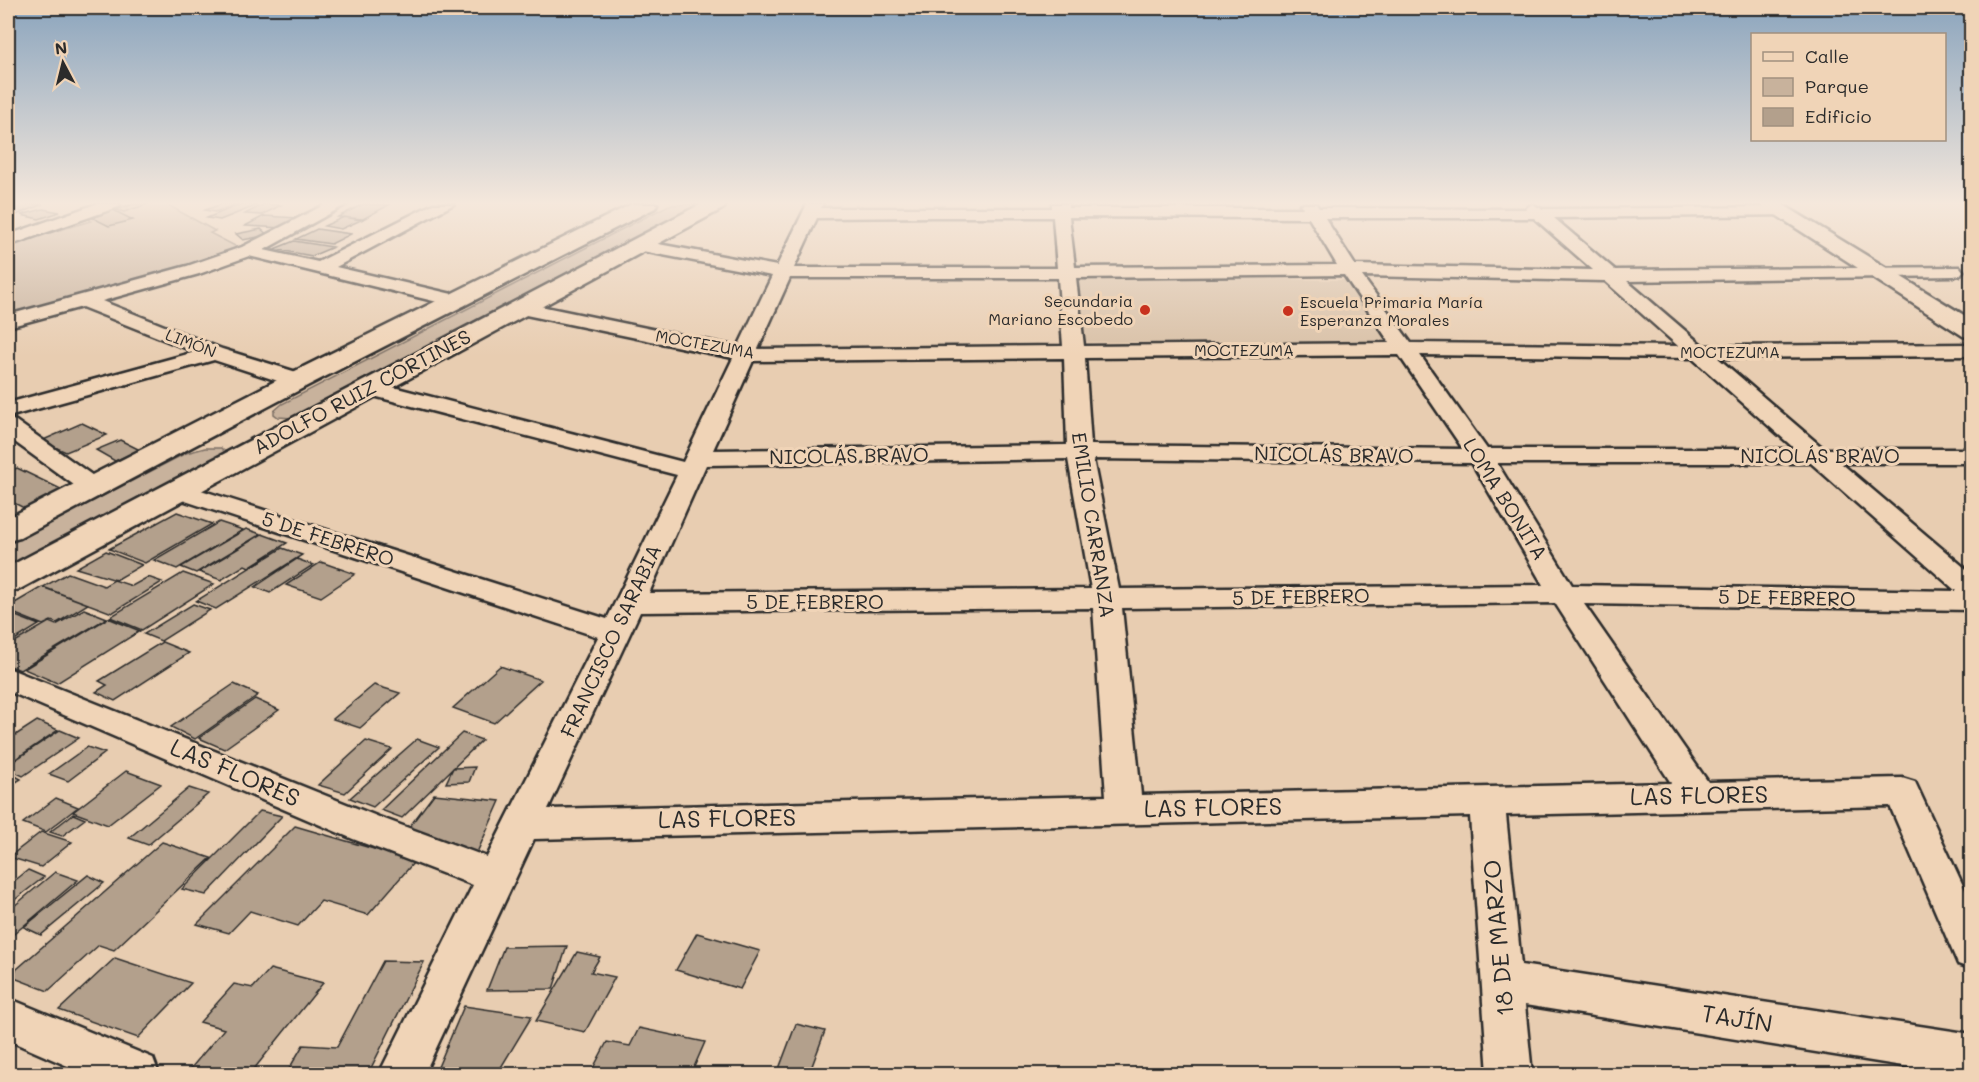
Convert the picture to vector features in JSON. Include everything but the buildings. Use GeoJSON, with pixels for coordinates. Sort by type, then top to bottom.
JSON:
{"type":"FeatureCollection","features":[{"type":"Feature","properties":{"kind":"main road","name":"ADOLFO RUIZ CORTINES"},"geometry":{"type":"LineString","coordinates":[[8,531],[298,380],[549,254]]}},
{"type":"Feature","properties":{"kind":"main road","name":"ADOLFO RUIZ CORTINES"},"geometry":{"type":"LineString","coordinates":[[8,581],[176,490],[625,254]]}},
{"type":"Feature","properties":{"kind":"main road"},"geometry":{"type":"LineString","coordinates":[[1847,254],[1971,331]]}},
{"type":"Feature","properties":{"kind":"main road"},"geometry":{"type":"LineString","coordinates":[[225,419],[282,435]]}},
{"type":"Feature","properties":{"kind":"street"},"geometry":{"type":"LineString","coordinates":[[8,321],[193,270],[238,254]]}},
{"type":"Feature","properties":{"kind":"street"},"geometry":{"type":"LineString","coordinates":[[263,254],[458,301]]}},
{"type":"Feature","properties":{"kind":"street"},"geometry":{"type":"LineString","coordinates":[[320,268],[347,254]]}},
{"type":"Feature","properties":{"kind":"street"},"geometry":{"type":"LineString","coordinates":[[686,254],[783,273],[1349,270],[1608,276],[1954,271]]}},
{"type":"Feature","properties":{"kind":"street","name":"FRANCISCO SARABIA"},"geometry":{"type":"LineString","coordinates":[[401,1074],[630,603],[792,254]]}},
{"type":"Feature","properties":{"kind":"street","name":"EMILIO CARRANZA"},"geometry":{"type":"LineString","coordinates":[[1065,254],[1074,351],[1079,452],[1107,600],[1125,810]]}},
{"type":"Feature","properties":{"kind":"street","name":"LOMA BONITA"},"geometry":{"type":"LineString","coordinates":[[1339,254],[1480,456],[1563,594],[1698,796]]}},
{"type":"Feature","properties":{"kind":"street"},"geometry":{"type":"LineString","coordinates":[[1584,254],[1971,590]]}},
{"type":"Feature","properties":{"kind":"street","name":"LIMÓN"},"geometry":{"type":"LineString","coordinates":[[85,301],[215,353],[298,380]]}},
{"type":"Feature","properties":{"kind":"street","name":"MOCTEZUMA"},"geometry":{"type":"LineString","coordinates":[[521,308],[746,355],[1405,349],[1698,352],[1971,350]]}},
{"type":"Feature","properties":{"kind":"street"},"geometry":{"type":"LineString","coordinates":[[8,410],[215,353]]}},
{"type":"Feature","properties":{"kind":"street","name":"NICOLÁS BRAVO"},"geometry":{"type":"LineString","coordinates":[[370,388],[694,464],[1079,452],[1480,456],[1971,456]]}},
{"type":"Feature","properties":{"kind":"street"},"geometry":{"type":"LineString","coordinates":[[8,426],[94,488]]}},
{"type":"Feature","properties":{"kind":"street","name":"5 DE FEBRERO"},"geometry":{"type":"LineString","coordinates":[[176,490],[616,632]]}},
{"type":"Feature","properties":{"kind":"street","name":"5 DE FEBRERO"},"geometry":{"type":"LineString","coordinates":[[630,603],[1563,594],[1971,601]]}},
{"type":"Feature","properties":{"kind":"street","name":"LAS FLORES"},"geometry":{"type":"LineString","coordinates":[[8,679],[366,828],[498,878]]}},
{"type":"Feature","properties":{"kind":"street","name":"LAS FLORES"},"geometry":{"type":"LineString","coordinates":[[524,824],[1902,792],[1971,951]]}},
{"type":"Feature","properties":{"kind":"street","name":"18 DE MARZO"},"geometry":{"type":"LineString","coordinates":[[1487,801],[1510,1074]]}},
{"type":"Feature","properties":{"kind":"street","name":"TAJÍN"},"geometry":{"type":"LineString","coordinates":[[1503,982],[1971,1056]]}},
{"type":"Feature","properties":{"kind":"street"},"geometry":{"type":"LineString","coordinates":[[8,1019],[137,1074]]}},
{"type":"Feature","properties":{"kind":"shaded area"},"geometry":{"type":"Polygon","coordinates":[[[1076,277],[1345,280],[1387,342],[1085,342],[1076,277]]]}},
{"type":"Feature","properties":{"kind":"green space"},"geometry":{"type":"Polygon","coordinates":[[[8,254],[228,254],[88,297],[8,318],[8,254]]]}},
{"type":"Feature","properties":{"kind":"green space"},"geometry":{"type":"Polygon","coordinates":[[[573,254],[607,254],[293,418],[278,417],[274,414],[274,411],[282,404],[573,254]]]}},
{"type":"Feature","properties":{"kind":"green space"},"geometry":{"type":"Polygon","coordinates":[[[205,448],[221,448],[227,454],[218,464],[8,576],[8,545],[186,453],[205,448]]]}},
{"type":"Feature","properties":{"kind":"place","name":"Secundaria Mariano Escobedo"},"geometry":{"type":"Point","coordinates":[1145,310]}},
{"type":"Feature","properties":{"kind":"place","name":"Escuela Primaria María Esperanza Morales"},"geometry":{"type":"Point","coordinates":[1288,311]}}]}
